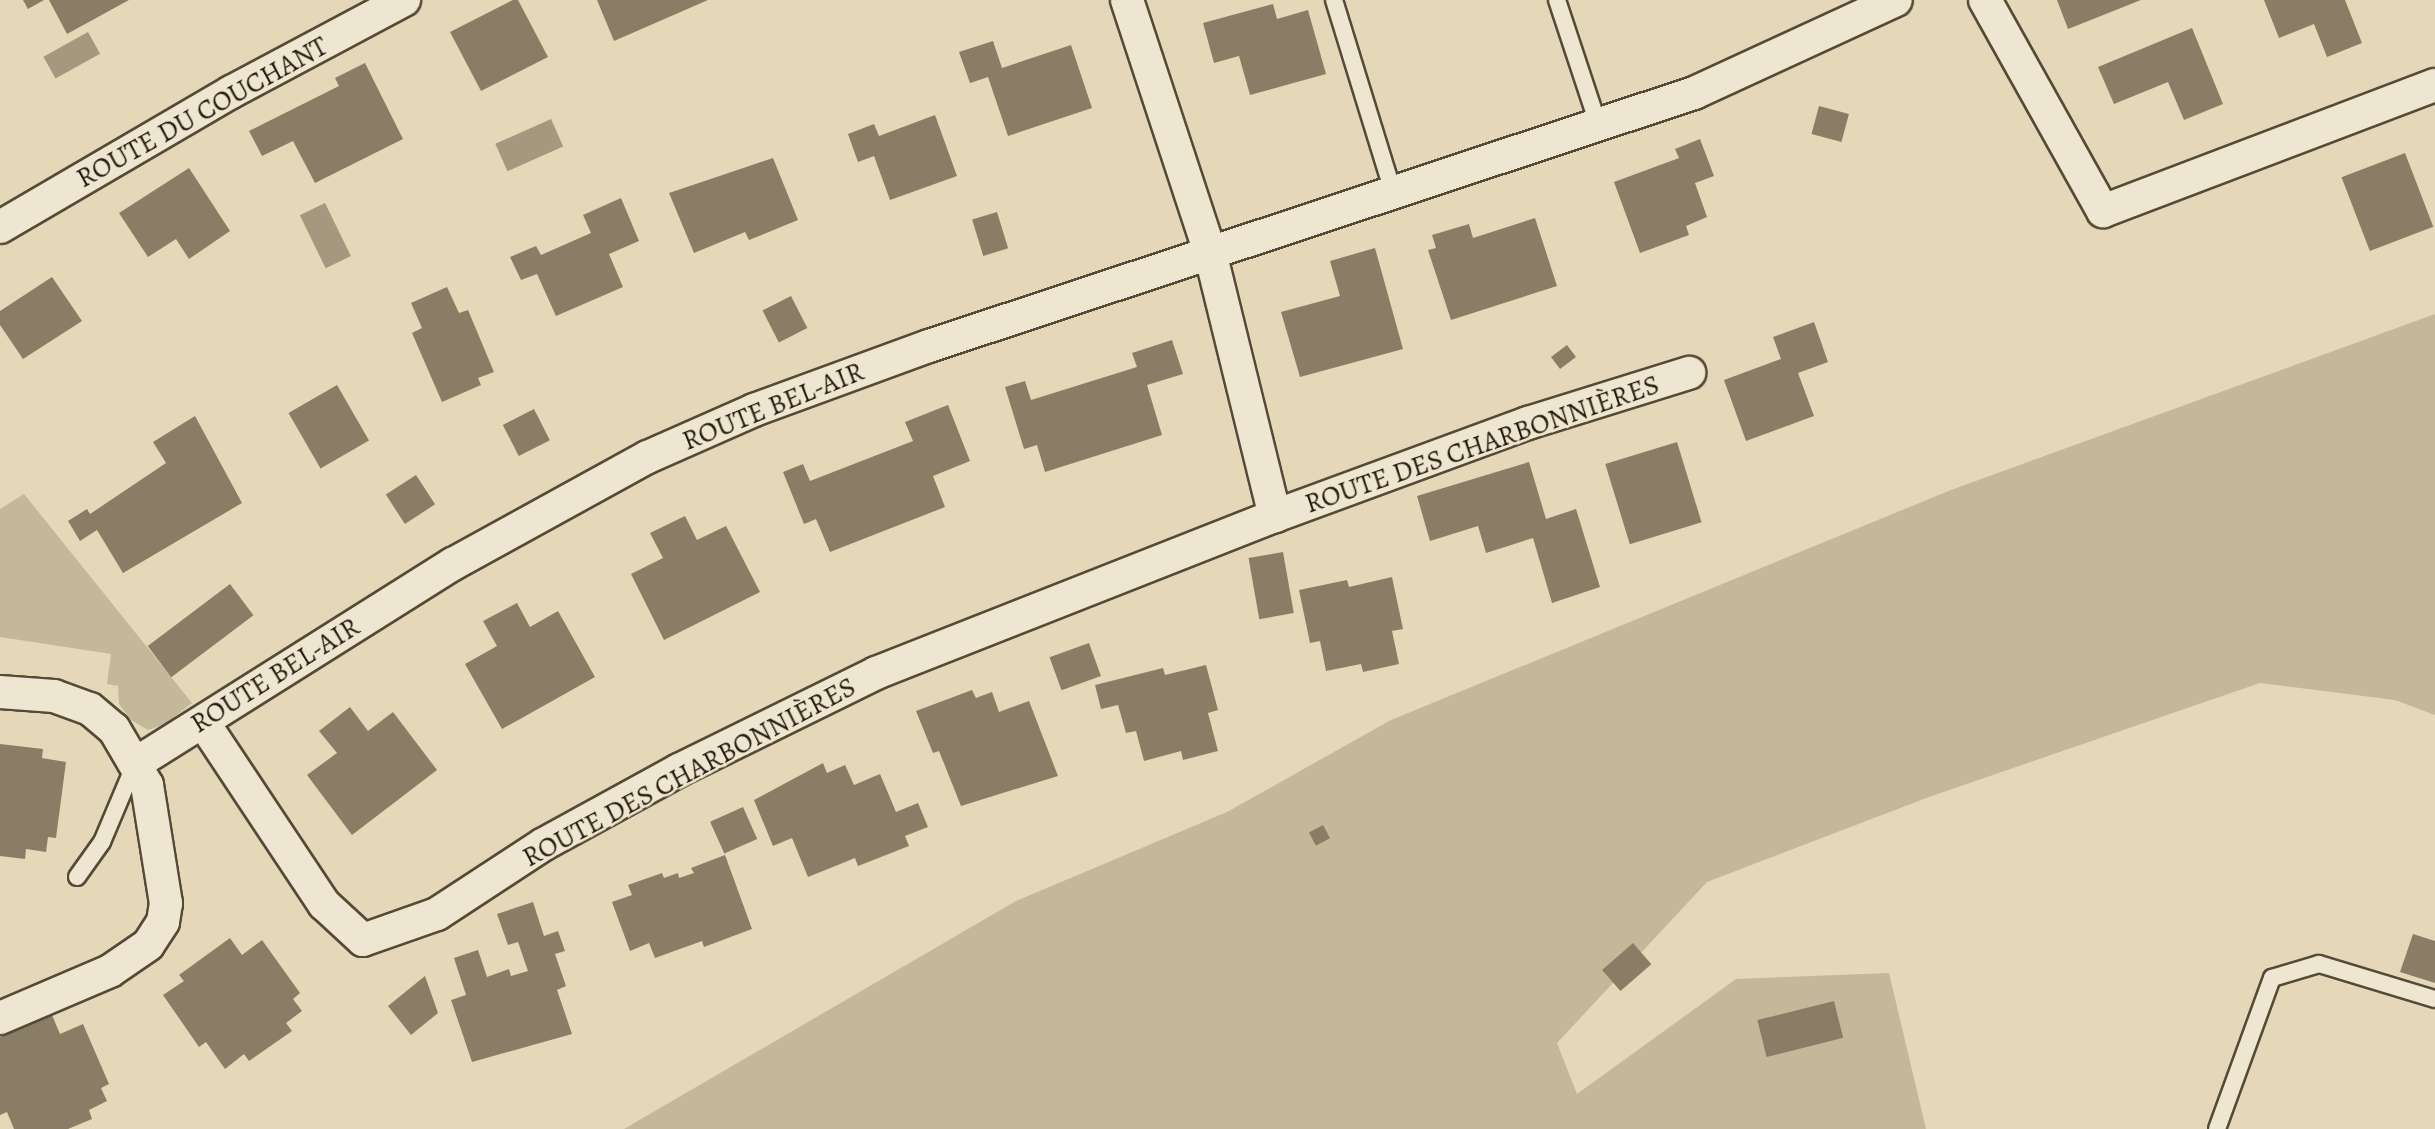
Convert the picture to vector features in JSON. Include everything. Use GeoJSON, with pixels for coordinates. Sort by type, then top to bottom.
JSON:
{"type":"FeatureCollection","features":[{"type":"Feature","properties":{"kind":"street","name":"ROUTE DU COUCHANT"},"geometry":{"type":"LineString","coordinates":[[0,227],[231,92],[404,0]]}},
{"type":"Feature","properties":{"kind":"street"},"geometry":{"type":"LineString","coordinates":[[1127,0],[1211,256]]}},
{"type":"Feature","properties":{"kind":"street","name":"ROUTE BEL-AIR"},"geometry":{"type":"LineString","coordinates":[[135,764],[453,564],[648,457],[754,410],[929,346],[1211,256],[1694,93],[1896,0]]}},
{"type":"Feature","properties":{"kind":"street"},"geometry":{"type":"LineString","coordinates":[[1985,0],[2103,211],[2435,85]]}},
{"type":"Feature","properties":{"kind":"street","name":"ROUTE DES CHARBONNIÈRES"},"geometry":{"type":"LineString","coordinates":[[1211,256],[1275,516]]}},
{"type":"Feature","properties":{"kind":"street","name":"ROUTE DES CHARBONNIÈRES"},"geometry":{"type":"LineString","coordinates":[[203,722],[324,904],[363,940],[438,914],[556,838],[680,771],[876,673],[1275,516],[1528,423],[1689,373]]}},
{"type":"Feature","properties":{"kind":"street"},"geometry":{"type":"LineString","coordinates":[[0,692],[54,696],[90,709],[114,729],[135,764],[153,812],[166,903],[163,922],[148,944],[110,971],[0,1018]]}},
{"type":"Feature","properties":{"kind":"lane"},"geometry":{"type":"LineString","coordinates":[[1334,0],[1394,195]]}},
{"type":"Feature","properties":{"kind":"lane"},"geometry":{"type":"LineString","coordinates":[[1557,0],[1598,127]]}},
{"type":"Feature","properties":{"kind":"lane"},"geometry":{"type":"LineString","coordinates":[[77,877],[102,842],[135,764]]}},
{"type":"Feature","properties":{"kind":"lane"},"geometry":{"type":"LineString","coordinates":[[2217,1129],[2272,978],[2319,964],[2435,999]]}},
{"type":"Feature","properties":{"kind":"shaded area"},"geometry":{"type":"Polygon","coordinates":[[[88,32],[100,54],[56,79],[43,57],[88,32]]]}},
{"type":"Feature","properties":{"kind":"shaded area"},"geometry":{"type":"Polygon","coordinates":[[[551,119],[563,146],[507,171],[495,144],[551,119]]]}},
{"type":"Feature","properties":{"kind":"shaded area"},"geometry":{"type":"Polygon","coordinates":[[[325,203],[351,256],[326,268],[300,215],[325,203]]]}},
{"type":"Feature","properties":{"kind":"shaded area"},"geometry":{"type":"Polygon","coordinates":[[[2435,314],[2435,715],[2395,700],[2260,683],[1929,797],[1707,882],[1557,1043],[1577,1094],[1736,979],[1889,973],[1926,1129],[624,1129],[1016,901],[1227,812],[1391,720],[1951,490],[2435,314]]]}},
{"type":"Feature","properties":{"kind":"shaded area"},"geometry":{"type":"Polygon","coordinates":[[[24,494],[192,703],[165,724],[148,730],[131,720],[119,704],[118,686],[107,684],[111,654],[0,637],[0,509],[24,494]]]}},
{"type":"Feature","properties":{"kind":"building"},"geometry":{"type":"Polygon","coordinates":[[[23,0],[44,0],[28,9],[23,0]]]}},
{"type":"Feature","properties":{"kind":"building"},"geometry":{"type":"Polygon","coordinates":[[[49,0],[129,0],[67,34],[49,0]]]}},
{"type":"Feature","properties":{"kind":"building"},"geometry":{"type":"Polygon","coordinates":[[[513,0],[518,0],[548,57],[481,91],[450,32],[513,0]]]}},
{"type":"Feature","properties":{"kind":"building"},"geometry":{"type":"Polygon","coordinates":[[[597,0],[708,0],[614,41],[597,0]]]}},
{"type":"Feature","properties":{"kind":"building"},"geometry":{"type":"Polygon","coordinates":[[[2057,0],[2141,0],[2068,29],[2057,0]]]}},
{"type":"Feature","properties":{"kind":"building"},"geometry":{"type":"Polygon","coordinates":[[[2264,0],[2345,0],[2362,43],[2327,57],[2314,24],[2279,38],[2264,0]]]}},
{"type":"Feature","properties":{"kind":"building"},"geometry":{"type":"Polygon","coordinates":[[[1273,4],[1277,19],[1308,10],[1326,74],[1250,95],[1239,56],[1214,63],[1203,23],[1273,4]]]}},
{"type":"Feature","properties":{"kind":"building"},"geometry":{"type":"Polygon","coordinates":[[[2192,28],[2223,104],[2184,120],[2168,82],[2114,104],[2098,67],[2192,28]]]}},
{"type":"Feature","properties":{"kind":"building"},"geometry":{"type":"Polygon","coordinates":[[[993,41],[1002,68],[1071,45],[1092,108],[1008,136],[988,77],[970,83],[959,52],[993,41]]]}},
{"type":"Feature","properties":{"kind":"building"},"geometry":{"type":"Polygon","coordinates":[[[365,63],[403,139],[315,183],[293,141],[262,156],[249,131],[339,86],[335,78],[365,63]]]}},
{"type":"Feature","properties":{"kind":"building"},"geometry":{"type":"Polygon","coordinates":[[[1819,106],[1849,114],[1841,142],[1811,134],[1819,106]]]}},
{"type":"Feature","properties":{"kind":"building"},"geometry":{"type":"Polygon","coordinates":[[[935,115],[957,176],[890,200],[874,156],[858,162],[848,134],[874,124],[879,136],[935,115]]]}},
{"type":"Feature","properties":{"kind":"building"},"geometry":{"type":"Polygon","coordinates":[[[1700,139],[1714,176],[1695,183],[1707,217],[1686,226],[1689,235],[1640,253],[1614,182],[1679,158],[1675,149],[1700,139]]]}},
{"type":"Feature","properties":{"kind":"building"},"geometry":{"type":"Polygon","coordinates":[[[2405,153],[2433,227],[2370,251],[2342,177],[2405,153]]]}},
{"type":"Feature","properties":{"kind":"building"},"geometry":{"type":"Polygon","coordinates":[[[773,158],[798,220],[749,240],[745,232],[694,253],[669,193],[773,158]]]}},
{"type":"Feature","properties":{"kind":"building"},"geometry":{"type":"Polygon","coordinates":[[[189,168],[230,231],[189,259],[176,239],[148,257],[119,213],[189,168]]]}},
{"type":"Feature","properties":{"kind":"building"},"geometry":{"type":"Polygon","coordinates":[[[621,198],[639,241],[609,254],[623,287],[556,316],[537,274],[521,280],[510,257],[536,246],[541,255],[591,233],[583,215],[621,198]]]}},
{"type":"Feature","properties":{"kind":"building"},"geometry":{"type":"Polygon","coordinates":[[[997,212],[1008,248],[983,256],[972,220],[997,212]]]}},
{"type":"Feature","properties":{"kind":"building"},"geometry":{"type":"Polygon","coordinates":[[[1535,218],[1557,286],[1451,320],[1428,250],[1436,248],[1432,235],[1469,224],[1473,238],[1535,218]]]}},
{"type":"Feature","properties":{"kind":"building"},"geometry":{"type":"Polygon","coordinates":[[[1375,248],[1403,349],[1300,377],[1281,312],[1340,296],[1330,261],[1375,248]]]}},
{"type":"Feature","properties":{"kind":"building"},"geometry":{"type":"Polygon","coordinates":[[[52,277],[82,321],[23,359],[0,325],[0,311],[52,277]]]}},
{"type":"Feature","properties":{"kind":"building"},"geometry":{"type":"Polygon","coordinates":[[[447,287],[459,313],[468,310],[494,372],[478,378],[481,385],[442,402],[412,333],[422,328],[411,303],[447,287]]]}},
{"type":"Feature","properties":{"kind":"building"},"geometry":{"type":"Polygon","coordinates":[[[791,296],[807,328],[779,343],[762,311],[791,296]]]}},
{"type":"Feature","properties":{"kind":"building"},"geometry":{"type":"Polygon","coordinates":[[[1814,322],[1828,362],[1798,373],[1814,416],[1746,441],[1724,380],[1781,359],[1773,337],[1814,322]]]}},
{"type":"Feature","properties":{"kind":"building"},"geometry":{"type":"Polygon","coordinates":[[[1172,340],[1183,374],[1147,385],[1162,435],[1045,472],[1037,445],[1024,449],[1005,387],[1025,381],[1031,400],[1137,367],[1132,353],[1172,340]]]}},
{"type":"Feature","properties":{"kind":"building"},"geometry":{"type":"Polygon","coordinates":[[[1567,345],[1576,357],[1560,369],[1551,357],[1567,345]]]}},
{"type":"Feature","properties":{"kind":"building"},"geometry":{"type":"Polygon","coordinates":[[[337,385],[369,440],[321,468],[289,413],[337,385]]]}},
{"type":"Feature","properties":{"kind":"building"},"geometry":{"type":"Polygon","coordinates":[[[948,405],[970,461],[933,476],[945,507],[830,552],[816,519],[804,524],[783,472],[803,464],[810,481],[913,441],[905,422],[948,405]]]}},
{"type":"Feature","properties":{"kind":"building"},"geometry":{"type":"Polygon","coordinates":[[[534,409],[550,440],[519,456],[503,425],[534,409]]]}},
{"type":"Feature","properties":{"kind":"building"},"geometry":{"type":"Polygon","coordinates":[[[195,416],[242,503],[123,573],[97,530],[80,541],[68,521],[87,509],[90,514],[166,463],[153,442],[195,416]]]}},
{"type":"Feature","properties":{"kind":"building"},"geometry":{"type":"Polygon","coordinates":[[[1677,442],[1702,522],[1630,544],[1605,464],[1677,442]]]}},
{"type":"Feature","properties":{"kind":"building"},"geometry":{"type":"Polygon","coordinates":[[[1529,462],[1546,519],[1576,509],[1600,587],[1552,603],[1533,538],[1486,553],[1478,526],[1430,541],[1417,496],[1529,462]]]}},
{"type":"Feature","properties":{"kind":"building"},"geometry":{"type":"Polygon","coordinates":[[[416,475],[435,504],[405,524],[386,495],[416,475]]]}},
{"type":"Feature","properties":{"kind":"building"},"geometry":{"type":"Polygon","coordinates":[[[685,516],[697,540],[726,526],[760,592],[664,640],[631,574],[663,558],[650,533],[685,516]]]}},
{"type":"Feature","properties":{"kind":"building"},"geometry":{"type":"Polygon","coordinates":[[[1283,552],[1294,613],[1259,619],[1249,558],[1283,552]]]}},
{"type":"Feature","properties":{"kind":"building"},"geometry":{"type":"Polygon","coordinates":[[[1392,577],[1403,629],[1392,631],[1399,664],[1363,672],[1361,664],[1326,671],[1320,641],[1310,643],[1299,590],[1347,580],[1349,587],[1392,577]]]}},
{"type":"Feature","properties":{"kind":"building"},"geometry":{"type":"Polygon","coordinates":[[[230,584],[253,615],[171,677],[148,646],[230,584]]]}},
{"type":"Feature","properties":{"kind":"building"},"geometry":{"type":"Polygon","coordinates":[[[517,603],[530,627],[558,611],[595,677],[502,729],[465,664],[497,646],[483,621],[517,603]]]}},
{"type":"Feature","properties":{"kind":"building"},"geometry":{"type":"Polygon","coordinates":[[[1089,643],[1101,676],[1062,690],[1050,657],[1089,643]]]}},
{"type":"Feature","properties":{"kind":"building"},"geometry":{"type":"Polygon","coordinates":[[[1206,665],[1218,710],[1208,713],[1218,751],[1183,760],[1181,751],[1144,761],[1136,731],[1126,733],[1118,705],[1101,709],[1095,685],[1163,668],[1165,675],[1206,665]]]}},
{"type":"Feature","properties":{"kind":"building"},"geometry":{"type":"Polygon","coordinates":[[[972,690],[976,698],[992,692],[999,712],[1029,701],[1058,776],[961,806],[939,751],[933,753],[916,711],[972,690]]]}},
{"type":"Feature","properties":{"kind":"building"},"geometry":{"type":"Polygon","coordinates":[[[350,707],[368,731],[393,712],[437,770],[352,835],[307,775],[337,753],[319,731],[350,707]]]}},
{"type":"Feature","properties":{"kind":"building"},"geometry":{"type":"Polygon","coordinates":[[[0,744],[43,749],[42,758],[66,762],[56,838],[48,837],[46,852],[26,849],[25,859],[0,856],[0,744]]]}},
{"type":"Feature","properties":{"kind":"building"},"geometry":{"type":"Polygon","coordinates":[[[823,763],[827,773],[845,765],[854,785],[880,774],[896,812],[918,803],[928,827],[905,836],[909,846],[858,866],[855,858],[808,877],[792,838],[773,846],[754,800],[823,763]]]}},
{"type":"Feature","properties":{"kind":"building"},"geometry":{"type":"Polygon","coordinates":[[[743,807],[757,839],[724,854],[710,822],[743,807]]]}},
{"type":"Feature","properties":{"kind":"building"},"geometry":{"type":"Polygon","coordinates":[[[1323,825],[1330,838],[1316,846],[1309,833],[1323,825]]]}},
{"type":"Feature","properties":{"kind":"building"},"geometry":{"type":"Polygon","coordinates":[[[725,855],[752,929],[704,947],[702,941],[655,958],[649,943],[630,951],[612,902],[632,895],[628,885],[662,873],[664,878],[678,873],[679,878],[694,873],[691,868],[725,855]]]}},
{"type":"Feature","properties":{"kind":"building"},"geometry":{"type":"Polygon","coordinates":[[[533,902],[544,936],[558,931],[565,951],[555,954],[566,986],[557,990],[572,1034],[472,1062],[451,1000],[466,995],[454,958],[478,950],[487,977],[509,969],[511,976],[528,971],[518,942],[508,945],[497,914],[533,902]]]}},
{"type":"Feature","properties":{"kind":"building"},"geometry":{"type":"Polygon","coordinates":[[[2413,934],[2435,941],[2435,983],[2400,972],[2413,934]]]}},
{"type":"Feature","properties":{"kind":"building"},"geometry":{"type":"Polygon","coordinates":[[[230,938],[242,955],[262,940],[300,993],[293,999],[302,1011],[286,1023],[292,1031],[249,1061],[244,1054],[225,1069],[206,1042],[199,1047],[163,995],[184,981],[179,975],[230,938]]]}},
{"type":"Feature","properties":{"kind":"building"},"geometry":{"type":"Polygon","coordinates":[[[1633,943],[1651,964],[1620,991],[1602,970],[1633,943]]]}},
{"type":"Feature","properties":{"kind":"building"},"geometry":{"type":"Polygon","coordinates":[[[425,976],[438,1013],[411,1035],[388,1006],[425,976]]]}},
{"type":"Feature","properties":{"kind":"building"},"geometry":{"type":"Polygon","coordinates":[[[1834,1001],[1843,1038],[1767,1057],[1757,1020],[1834,1001]]]}},
{"type":"Feature","properties":{"kind":"building"},"geometry":{"type":"Polygon","coordinates":[[[52,1015],[60,1034],[83,1024],[109,1084],[101,1088],[107,1101],[89,1110],[92,1119],[68,1129],[14,1129],[7,1112],[0,1115],[0,1037],[52,1015]]]}}]}
